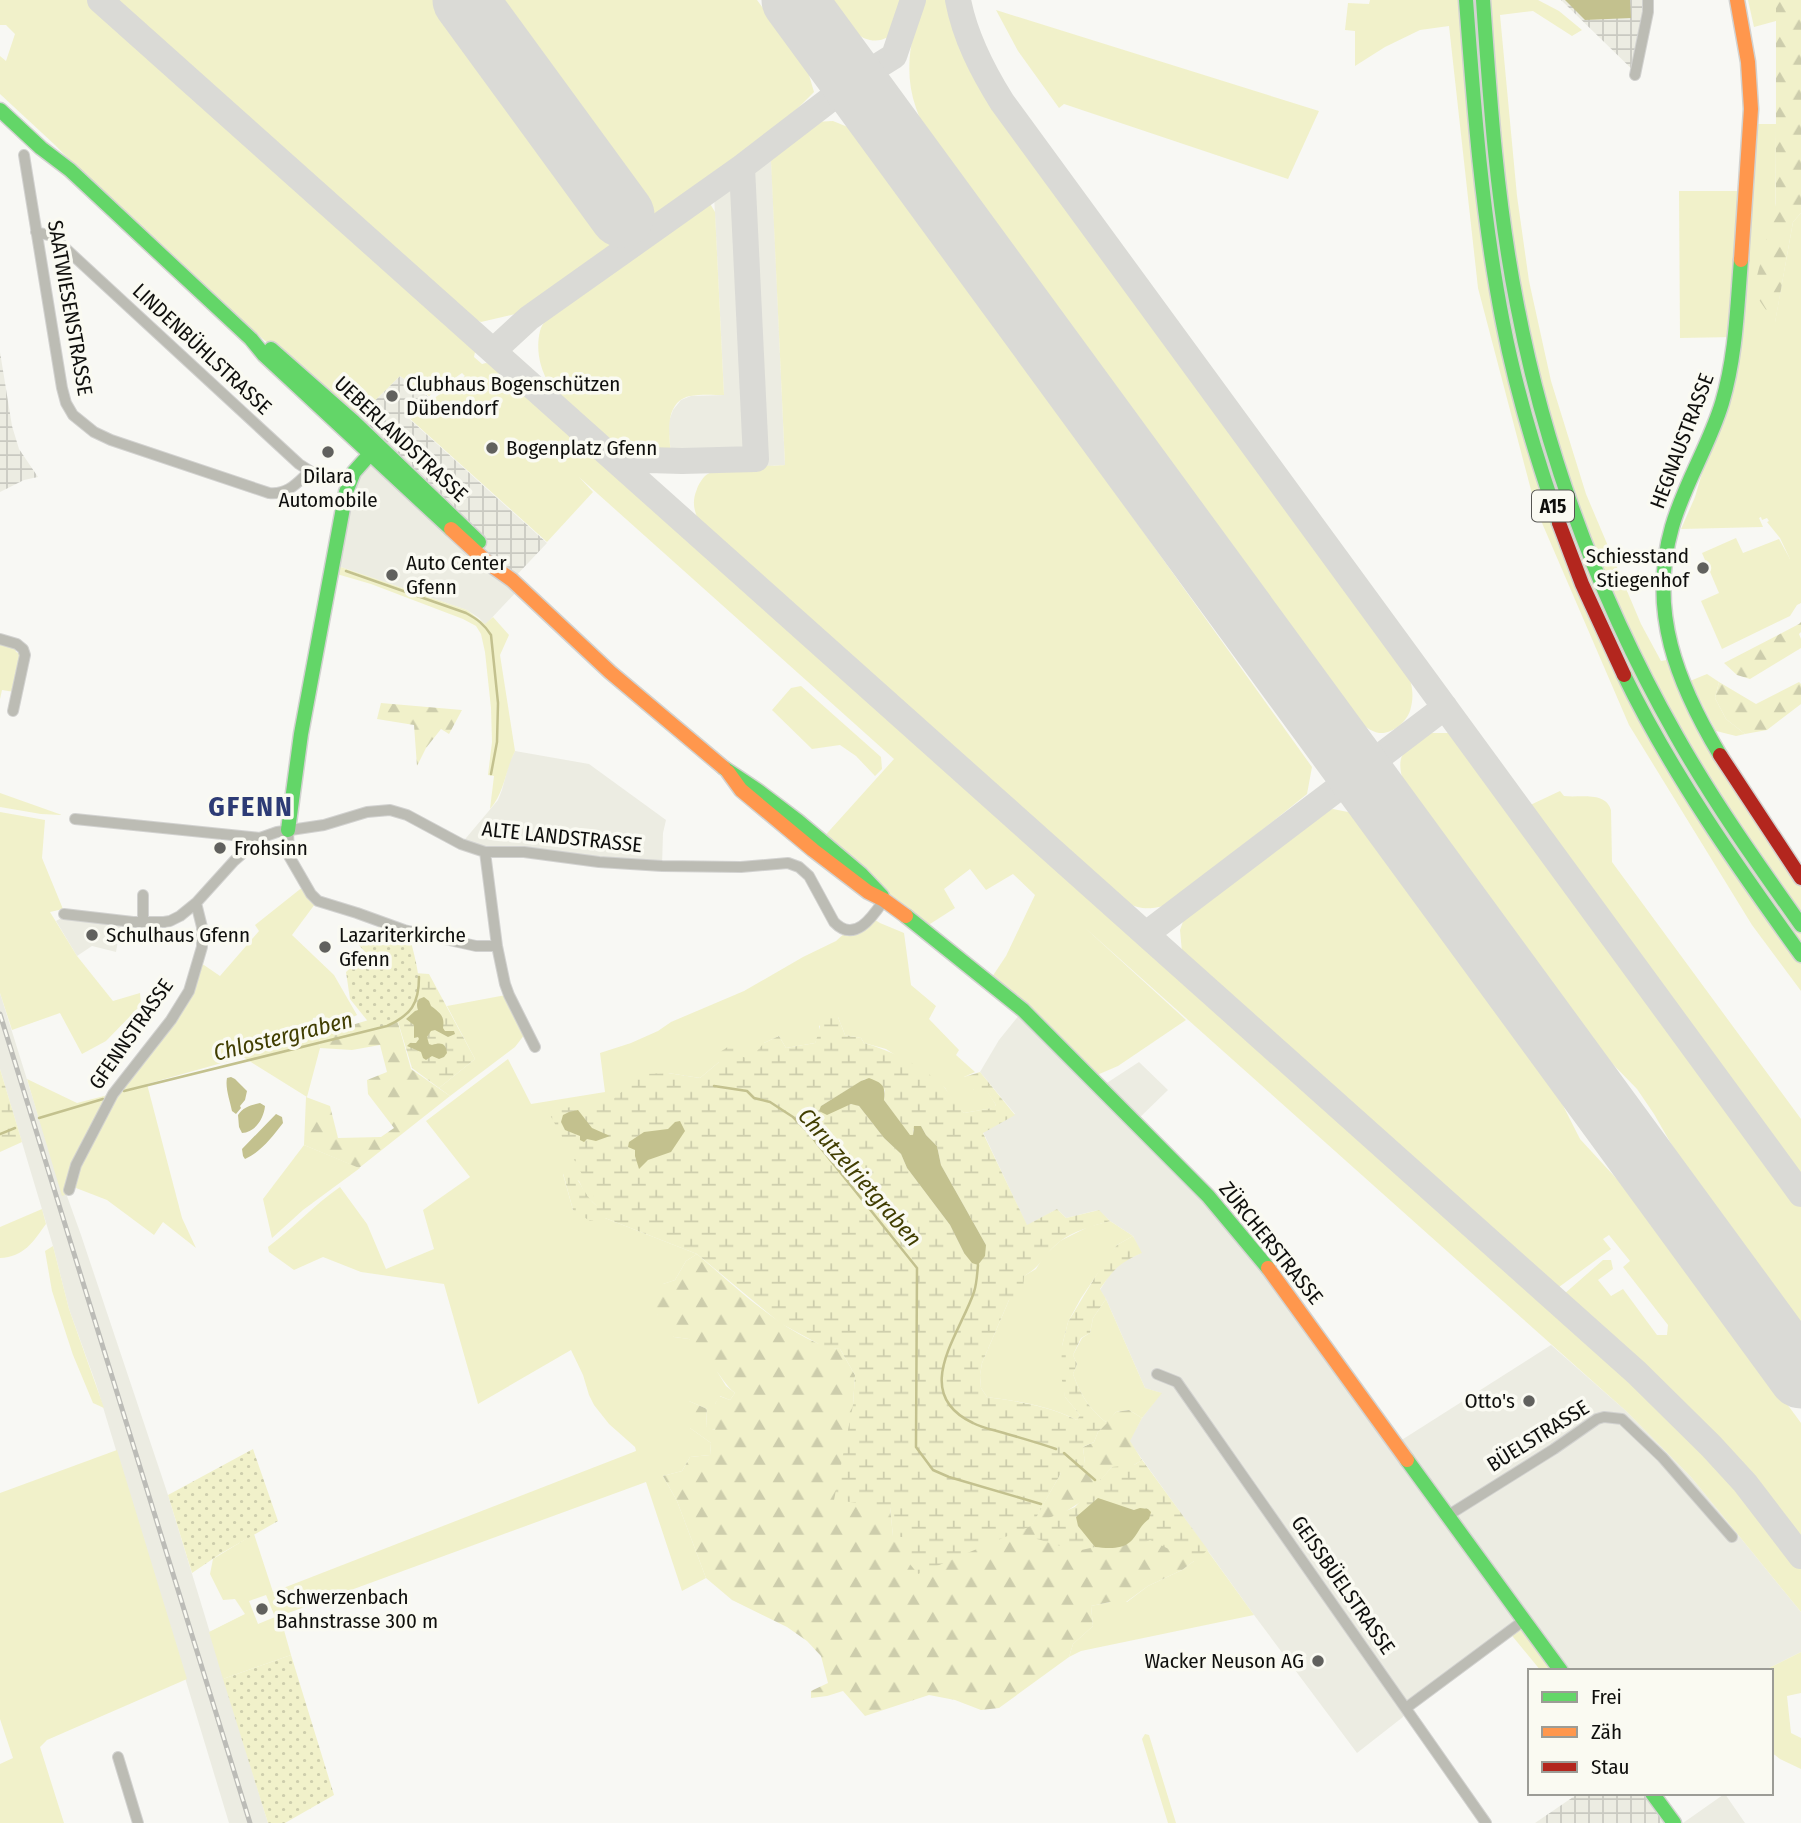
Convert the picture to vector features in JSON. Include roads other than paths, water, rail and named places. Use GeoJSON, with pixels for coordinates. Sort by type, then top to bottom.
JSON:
{"type":"FeatureCollection","features":[{"type":"Feature","properties":{"kind":"main road","name":"A15"},"geometry":{"type":"LineString","coordinates":[[1466,0],[1481,181],[1494,279],[1520,395],[1552,504],[1605,635],[1651,727],[1725,847],[1801,955]]}},
{"type":"Feature","properties":{"kind":"main road","name":"A15"},"geometry":{"type":"LineString","coordinates":[[1483,0],[1495,145],[1512,277],[1535,384],[1579,526],[1610,603],[1658,703],[1718,806],[1801,925]]}},
{"type":"Feature","properties":{"kind":"main road","name":"HEGNAUSTRASSE"},"geometry":{"type":"LineString","coordinates":[[1737,0],[1752,89],[1734,352],[1718,417],[1671,530],[1662,590],[1666,634],[1680,681],[1703,728],[1801,878]]}},
{"type":"Feature","properties":{"kind":"main road","name":"UEBERLANDSTRASSE"},"geometry":{"type":"LineString","coordinates":[[0,98],[46,141],[70,170]]}},
{"type":"Feature","properties":{"kind":"main road","name":"UEBERLANDSTRASSE"},"geometry":{"type":"LineString","coordinates":[[0,110],[41,148],[70,170],[251,339],[269,348],[320,391],[374,449],[494,557],[512,580],[610,672],[728,772],[741,790],[813,850],[868,892],[884,900]]}},
{"type":"Feature","properties":{"kind":"main road"},"geometry":{"type":"LineString","coordinates":[[288,831],[301,734],[341,517],[349,482],[374,449]]}},
{"type":"Feature","properties":{"kind":"main road","name":"ZÜRCHERSTRASSE"},"geometry":{"type":"LineString","coordinates":[[884,900],[1023,1010],[1208,1196],[1258,1254],[1559,1669]]}},
{"type":"Feature","properties":{"kind":"main road"},"geometry":{"type":"LineString","coordinates":[[1653,1795],[1674,1823]]}},
{"type":"Feature","properties":{"kind":"street"},"geometry":{"type":"LineString","coordinates":[[1635,75],[1648,0]]}},
{"type":"Feature","properties":{"kind":"street","name":"SAATWIESENSTRASSE"},"geometry":{"type":"LineString","coordinates":[[24,155],[63,396],[79,421],[111,440],[269,493],[288,490],[310,471]]}},
{"type":"Feature","properties":{"kind":"street","name":"LINDENBÜHLSTRASSE"},"geometry":{"type":"LineString","coordinates":[[36,232],[52,236],[293,459],[310,471],[349,482]]}},
{"type":"Feature","properties":{"kind":"street"},"geometry":{"type":"LineString","coordinates":[[0,639],[23,649],[13,711]]}},
{"type":"Feature","properties":{"kind":"street","name":"ALTE LANDSTRASSE"},"geometry":{"type":"LineString","coordinates":[[75,819],[260,838],[376,810],[390,810],[407,815],[461,844],[485,852],[524,852],[599,862],[662,866],[741,867],[793,864],[809,876],[834,922],[847,931],[872,918],[884,900]]}},
{"type":"Feature","properties":{"kind":"street"},"geometry":{"type":"LineString","coordinates":[[288,831],[289,856],[318,901],[404,930],[476,946],[497,946]]}},
{"type":"Feature","properties":{"kind":"street"},"geometry":{"type":"LineString","coordinates":[[64,914],[143,922],[170,921],[196,903],[234,860],[260,838]]}},
{"type":"Feature","properties":{"kind":"street"},"geometry":{"type":"LineString","coordinates":[[485,852],[497,946],[509,995],[534,1048]]}},
{"type":"Feature","properties":{"kind":"street"},"geometry":{"type":"LineString","coordinates":[[143,895],[143,922]]}},
{"type":"Feature","properties":{"kind":"street","name":"GFENNSTRASSE"},"geometry":{"type":"LineString","coordinates":[[69,1189],[76,1165],[113,1094],[171,1020],[189,992],[202,947],[202,927],[196,903]]}},
{"type":"Feature","properties":{"kind":"street","name":"GEISSBÜELSTRASSE"},"geometry":{"type":"LineString","coordinates":[[1157,1374],[1177,1382],[1486,1823]]}},
{"type":"Feature","properties":{"kind":"street","name":"BÜELSTRASSE"},"geometry":{"type":"LineString","coordinates":[[1447,1516],[1597,1419],[1613,1417],[1622,1419],[1662,1457],[1732,1537]]}},
{"type":"Feature","properties":{"kind":"street"},"geometry":{"type":"LineString","coordinates":[[1406,1708],[1523,1621]]}},
{"type":"Feature","properties":{"kind":"street"},"geometry":{"type":"LineString","coordinates":[[118,1757],[138,1823]]}},
{"type":"Feature","properties":{"kind":"waterway"},"geometry":{"type":"LineString","coordinates":[[346,571],[466,613],[480,622],[491,635],[498,703],[497,742],[491,774]]}},
{"type":"Feature","properties":{"kind":"waterway","name":"Chlostergraben"},"geometry":{"type":"LineString","coordinates":[[124,1091],[387,1026],[402,1018],[412,1007],[419,977]]}},
{"type":"Feature","properties":{"kind":"waterway","name":"Chrutzelrietgraben"},"geometry":{"type":"LineString","coordinates":[[714,1086],[747,1091],[754,1098],[770,1102],[793,1117],[917,1268],[916,1447],[933,1470],[1041,1504]]}},
{"type":"Feature","properties":{"kind":"waterway","name":"Chlostergraben"},"geometry":{"type":"LineString","coordinates":[[39,1118],[103,1099]]}},
{"type":"Feature","properties":{"kind":"waterway","name":"Chlostergraben"},"geometry":{"type":"LineString","coordinates":[[0,1134],[15,1128]]}},
{"type":"Feature","properties":{"kind":"waterway"},"geometry":{"type":"LineString","coordinates":[[978,1265],[974,1292],[944,1363],[944,1396],[954,1411],[977,1425],[1056,1449]]}},
{"type":"Feature","properties":{"kind":"waterway"},"geometry":{"type":"LineString","coordinates":[[1064,1453],[1095,1480]]}},
{"type":"Feature","properties":{"kind":"railway"},"geometry":{"type":"LineString","coordinates":[[0,1014],[250,1823]]}},
{"type":"Feature","properties":{"kind":"place","name":"Clubhaus Bogenschützen Dübendorf"},"geometry":{"type":"Point","coordinates":[392,396]}},
{"type":"Feature","properties":{"kind":"place","name":"Bogenplatz Gfenn"},"geometry":{"type":"Point","coordinates":[492,448]}},
{"type":"Feature","properties":{"kind":"place","name":"Dilara Automobile"},"geometry":{"type":"Point","coordinates":[328,452]}},
{"type":"Feature","properties":{"kind":"place","name":"Schiesstand Stiegenhof"},"geometry":{"type":"Point","coordinates":[1703,568]}},
{"type":"Feature","properties":{"kind":"place","name":"Auto Center Gfenn"},"geometry":{"type":"Point","coordinates":[392,575]}},
{"type":"Feature","properties":{"kind":"place","name":"Frohsinn"},"geometry":{"type":"Point","coordinates":[220,848]}},
{"type":"Feature","properties":{"kind":"place","name":"Schulhaus Gfenn"},"geometry":{"type":"Point","coordinates":[92,935]}},
{"type":"Feature","properties":{"kind":"place","name":"Lazariterkirche Gfenn"},"geometry":{"type":"Point","coordinates":[325,947]}},
{"type":"Feature","properties":{"kind":"place","name":"Otto's"},"geometry":{"type":"Point","coordinates":[1529,1401]}},
{"type":"Feature","properties":{"kind":"place","name":"Schwerzenbach Bahnstrasse 300 m"},"geometry":{"type":"Point","coordinates":[262,1609]}},
{"type":"Feature","properties":{"kind":"place","name":"Wacker Neuson AG"},"geometry":{"type":"Point","coordinates":[1318,1661]}},
{"type":"Feature","properties":{"kind":"district","name":"GFENN"},"geometry":{"type":"Point","coordinates":[251,806]}}]}
